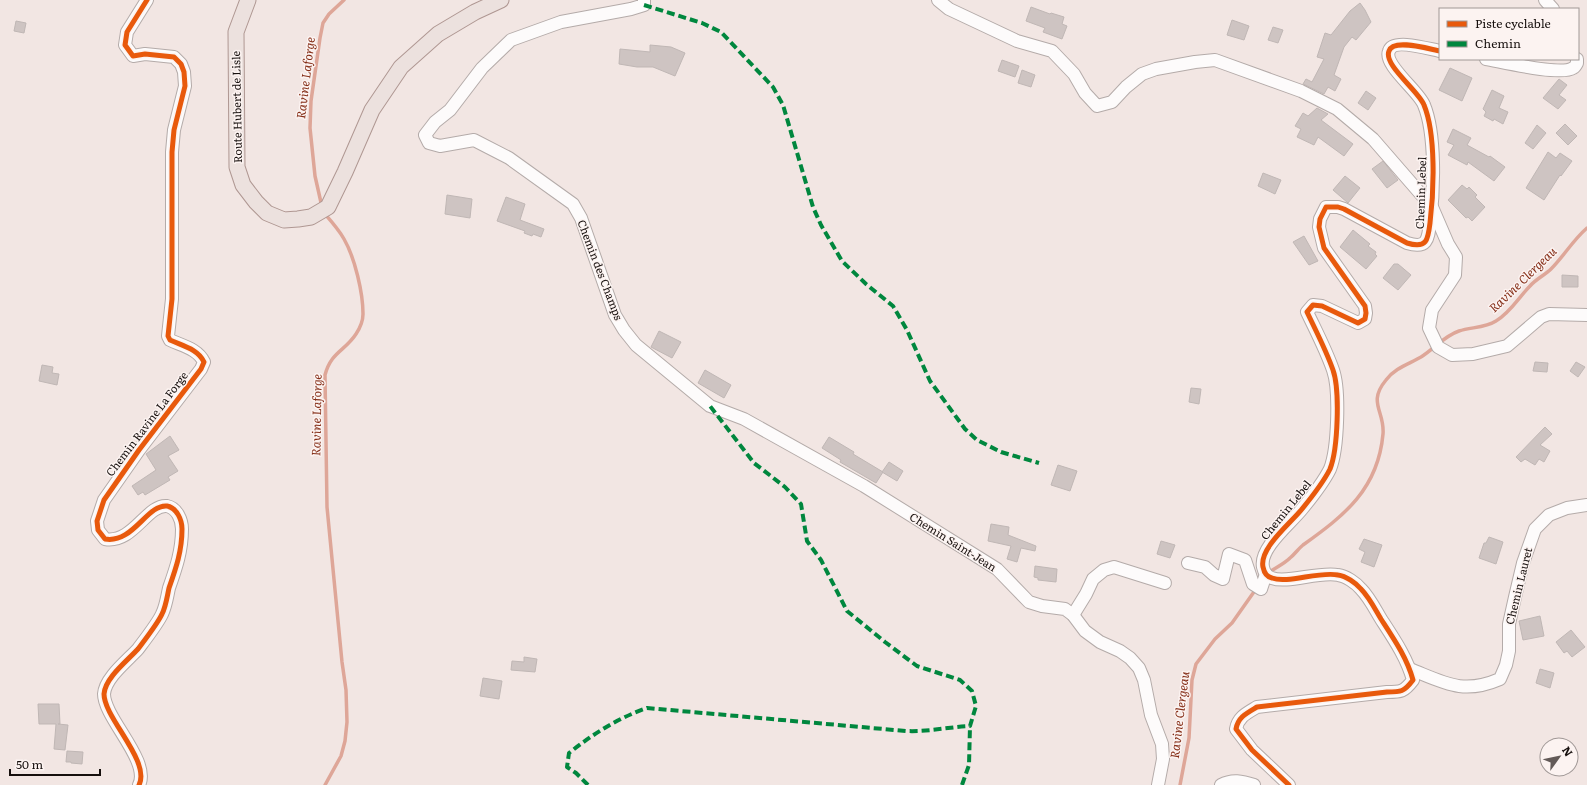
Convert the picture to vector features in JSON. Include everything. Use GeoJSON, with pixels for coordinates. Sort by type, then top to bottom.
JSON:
{"type":"FeatureCollection","features":[{"type":"Feature","properties":{"kind":"main road","name":"Route Hubert de Lisle"},"geometry":{"type":"LineString","coordinates":[[248,0],[236,32],[237,167],[243,185],[267,213],[284,220],[298,220],[311,216],[328,207],[346,172],[372,110],[401,67],[438,34],[475,12],[501,0]]}},
{"type":"Feature","properties":{"kind":"street","name":"Chemin Ravine La Forge"},"geometry":{"type":"LineString","coordinates":[[139,785],[142,779],[140,769],[128,743],[109,709],[104,696],[106,684],[139,648],[162,615],[179,561],[182,540],[182,522],[176,511],[167,506],[157,508],[126,535],[113,540],[105,539],[98,530],[97,521],[104,500],[139,450],[201,369],[204,362],[197,352],[170,340],[168,336],[172,299],[172,152],[174,130],[185,86],[184,72],[181,64],[174,57],[145,54],[133,56],[125,45],[126,32],[147,0]]}},
{"type":"Feature","properties":{"kind":"street","name":"Chemin des Champs"},"geometry":{"type":"LineString","coordinates":[[644,0],[644,5],[631,9],[561,22],[511,40],[482,68],[450,110],[435,122],[425,135],[428,143],[440,146],[474,140],[509,158],[573,204],[581,218],[615,315],[624,330],[636,345],[710,406]]}},
{"type":"Feature","properties":{"kind":"street"},"geometry":{"type":"LineString","coordinates":[[938,0],[949,9],[1017,41],[1052,51],[1074,74],[1085,93],[1097,106],[1112,102],[1126,87],[1142,74],[1156,69],[1215,60],[1301,91],[1337,110],[1373,139],[1432,207],[1448,244],[1456,257],[1455,275],[1432,310],[1429,328],[1438,347],[1452,355],[1473,354],[1508,346],[1541,317],[1549,314],[1587,315]]}},
{"type":"Feature","properties":{"kind":"street"},"geometry":{"type":"LineString","coordinates":[[1545,0],[1552,8]]}},
{"type":"Feature","properties":{"kind":"street","name":"Chemin Lebel"},"geometry":{"type":"LineString","coordinates":[[1266,574],[1263,566],[1265,553],[1302,509],[1330,468],[1335,442],[1337,404],[1334,371],[1307,312],[1313,305],[1322,306],[1358,324],[1365,319],[1366,313],[1365,306],[1324,248],[1319,227],[1320,219],[1326,207],[1338,206],[1398,238],[1415,245],[1423,244],[1429,238],[1432,207],[1432,152],[1429,121],[1420,97],[1392,65],[1388,57],[1389,50],[1393,46],[1400,44],[1439,51]]}},
{"type":"Feature","properties":{"kind":"street"},"geometry":{"type":"LineString","coordinates":[[1492,60],[1550,70],[1563,70],[1573,68],[1577,64],[1577,60]]}},
{"type":"Feature","properties":{"kind":"street","name":"Chemin Saint-Jean"},"geometry":{"type":"LineString","coordinates":[[710,406],[744,419],[864,486],[997,569],[1029,602],[1042,606],[1065,609],[1073,615]]}},
{"type":"Feature","properties":{"kind":"street","name":"Chemin Lauret"},"geometry":{"type":"LineString","coordinates":[[1410,669],[1454,686],[1473,687],[1487,685],[1500,679],[1506,666],[1509,624],[1523,563],[1535,529],[1550,515],[1567,508],[1587,505]]}},
{"type":"Feature","properties":{"kind":"street"},"geometry":{"type":"LineString","coordinates":[[1188,564],[1205,567],[1214,575],[1223,579],[1229,554],[1245,560],[1253,584],[1261,589],[1266,574],[1273,579],[1293,579],[1322,574],[1338,575],[1347,578],[1361,588],[1370,600],[1401,651],[1410,669],[1413,680],[1405,690],[1257,708],[1241,718],[1237,722],[1236,729],[1252,750],[1289,785]]}},
{"type":"Feature","properties":{"kind":"street"},"geometry":{"type":"LineString","coordinates":[[1158,785],[1163,759],[1162,744],[1151,715],[1144,680],[1139,668],[1130,658],[1120,651],[1100,642],[1085,631],[1073,615],[1093,579],[1109,568],[1114,567],[1165,582]]}},
{"type":"Feature","properties":{"kind":"street"},"geometry":{"type":"LineString","coordinates":[[1221,785],[1239,780],[1254,785]]}},
{"type":"Feature","properties":{"kind":"building"},"geometry":{"type":"Polygon","coordinates":[[[1360,3],[1371,22],[1356,40],[1352,37],[1344,47],[1334,75],[1341,79],[1335,91],[1328,87],[1324,94],[1303,84],[1306,79],[1312,82],[1324,59],[1317,57],[1325,33],[1331,35],[1350,11],[1360,3]]]}},
{"type":"Feature","properties":{"kind":"building"},"geometry":{"type":"Polygon","coordinates":[[[1031,7],[1064,17],[1062,24],[1067,26],[1062,39],[1043,32],[1045,28],[1026,21],[1031,7]]]}},
{"type":"Feature","properties":{"kind":"building"},"geometry":{"type":"Polygon","coordinates":[[[1232,20],[1249,26],[1244,40],[1227,35],[1232,20]]]}},
{"type":"Feature","properties":{"kind":"building"},"geometry":{"type":"Polygon","coordinates":[[[16,21],[26,23],[24,33],[14,31],[16,21]]]}},
{"type":"Feature","properties":{"kind":"building"},"geometry":{"type":"Polygon","coordinates":[[[1273,27],[1283,30],[1278,43],[1268,40],[1273,27]]]}},
{"type":"Feature","properties":{"kind":"building"},"geometry":{"type":"Polygon","coordinates":[[[650,45],[671,47],[685,53],[675,76],[653,67],[637,67],[619,64],[620,49],[650,52],[650,45]]]}},
{"type":"Feature","properties":{"kind":"building"},"geometry":{"type":"Polygon","coordinates":[[[1002,60],[1019,66],[1015,77],[998,71],[1002,60]]]}},
{"type":"Feature","properties":{"kind":"building"},"geometry":{"type":"Polygon","coordinates":[[[1450,68],[1472,78],[1462,101],[1439,90],[1450,68]]]}},
{"type":"Feature","properties":{"kind":"building"},"geometry":{"type":"Polygon","coordinates":[[[1022,70],[1035,75],[1031,87],[1018,83],[1022,70]]]}},
{"type":"Feature","properties":{"kind":"building"},"geometry":{"type":"Polygon","coordinates":[[[1559,79],[1567,85],[1559,95],[1566,100],[1558,109],[1543,98],[1559,79]]]}},
{"type":"Feature","properties":{"kind":"building"},"geometry":{"type":"Polygon","coordinates":[[[1492,90],[1504,96],[1499,108],[1508,112],[1503,124],[1484,116],[1486,112],[1483,109],[1492,90]]]}},
{"type":"Feature","properties":{"kind":"building"},"geometry":{"type":"Polygon","coordinates":[[[1366,91],[1376,98],[1368,110],[1358,103],[1366,91]]]}},
{"type":"Feature","properties":{"kind":"building"},"geometry":{"type":"Polygon","coordinates":[[[1317,108],[1328,114],[1321,120],[1353,144],[1344,156],[1318,137],[1314,145],[1297,137],[1301,129],[1295,126],[1303,113],[1308,116],[1317,108]]]}},
{"type":"Feature","properties":{"kind":"building"},"geometry":{"type":"Polygon","coordinates":[[[1565,124],[1577,136],[1568,145],[1556,133],[1565,124]]]}},
{"type":"Feature","properties":{"kind":"building"},"geometry":{"type":"Polygon","coordinates":[[[1537,125],[1546,133],[1533,149],[1525,143],[1537,125]]]}},
{"type":"Feature","properties":{"kind":"building"},"geometry":{"type":"Polygon","coordinates":[[[1453,129],[1471,138],[1467,145],[1489,157],[1490,156],[1505,167],[1494,181],[1468,162],[1467,165],[1448,155],[1454,145],[1447,142],[1453,129]]]}},
{"type":"Feature","properties":{"kind":"building"},"geometry":{"type":"Polygon","coordinates":[[[1548,152],[1556,158],[1560,153],[1572,161],[1561,176],[1560,175],[1544,200],[1526,188],[1548,152]]]}},
{"type":"Feature","properties":{"kind":"building"},"geometry":{"type":"Polygon","coordinates":[[[1383,161],[1398,180],[1387,188],[1372,169],[1383,161]]]}},
{"type":"Feature","properties":{"kind":"building"},"geometry":{"type":"Polygon","coordinates":[[[1263,173],[1281,180],[1275,194],[1258,186],[1263,173]]]}},
{"type":"Feature","properties":{"kind":"building"},"geometry":{"type":"Polygon","coordinates":[[[1345,176],[1360,188],[1348,203],[1333,190],[1345,176]]]}},
{"type":"Feature","properties":{"kind":"building"},"geometry":{"type":"Polygon","coordinates":[[[1462,185],[1467,189],[1469,187],[1477,195],[1475,197],[1485,207],[1472,221],[1468,217],[1466,218],[1448,200],[1462,185]]]}},
{"type":"Feature","properties":{"kind":"building"},"geometry":{"type":"Polygon","coordinates":[[[447,195],[472,199],[470,218],[445,214],[447,195]]]}},
{"type":"Feature","properties":{"kind":"building"},"geometry":{"type":"Polygon","coordinates":[[[506,197],[525,204],[520,220],[544,229],[541,237],[533,234],[532,236],[524,233],[525,231],[497,221],[506,197]]]}},
{"type":"Feature","properties":{"kind":"building"},"geometry":{"type":"Polygon","coordinates":[[[1353,230],[1370,244],[1368,246],[1376,252],[1375,254],[1377,256],[1366,269],[1340,247],[1353,230]]]}},
{"type":"Feature","properties":{"kind":"building"},"geometry":{"type":"Polygon","coordinates":[[[1304,236],[1318,261],[1309,265],[1293,242],[1304,236]]]}},
{"type":"Feature","properties":{"kind":"building"},"geometry":{"type":"Polygon","coordinates":[[[1394,264],[1398,264],[1411,275],[1398,290],[1383,278],[1394,264]]]}},
{"type":"Feature","properties":{"kind":"building"},"geometry":{"type":"Polygon","coordinates":[[[1562,275],[1578,276],[1578,287],[1562,287],[1562,275]]]}},
{"type":"Feature","properties":{"kind":"building"},"geometry":{"type":"Polygon","coordinates":[[[659,331],[681,342],[672,358],[651,347],[659,331]]]}},
{"type":"Feature","properties":{"kind":"building"},"geometry":{"type":"Polygon","coordinates":[[[1535,362],[1548,363],[1547,372],[1533,371],[1535,362]]]}},
{"type":"Feature","properties":{"kind":"building"},"geometry":{"type":"Polygon","coordinates":[[[1576,362],[1585,367],[1578,377],[1570,371],[1576,362]]]}},
{"type":"Feature","properties":{"kind":"building"},"geometry":{"type":"Polygon","coordinates":[[[42,365],[53,367],[52,373],[59,374],[57,385],[39,381],[42,365]]]}},
{"type":"Feature","properties":{"kind":"building"},"geometry":{"type":"Polygon","coordinates":[[[705,370],[731,385],[724,398],[698,383],[705,370]]]}},
{"type":"Feature","properties":{"kind":"building"},"geometry":{"type":"Polygon","coordinates":[[[1191,388],[1201,389],[1199,404],[1189,402],[1191,388]]]}},
{"type":"Feature","properties":{"kind":"building"},"geometry":{"type":"Polygon","coordinates":[[[1545,427],[1552,434],[1540,445],[1550,451],[1544,462],[1539,459],[1535,465],[1525,459],[1521,462],[1516,457],[1545,427]]]}},
{"type":"Feature","properties":{"kind":"building"},"geometry":{"type":"Polygon","coordinates":[[[170,436],[179,450],[168,456],[178,471],[168,477],[170,480],[145,495],[143,492],[138,495],[132,486],[156,470],[146,454],[170,436]]]}},
{"type":"Feature","properties":{"kind":"building"},"geometry":{"type":"Polygon","coordinates":[[[829,437],[854,452],[853,454],[883,472],[876,483],[840,462],[841,460],[822,448],[829,437]]]}},
{"type":"Feature","properties":{"kind":"building"},"geometry":{"type":"Polygon","coordinates":[[[889,462],[903,471],[897,481],[882,472],[889,462]]]}},
{"type":"Feature","properties":{"kind":"building"},"geometry":{"type":"Polygon","coordinates":[[[1058,465],[1077,471],[1070,491],[1051,485],[1058,465]]]}},
{"type":"Feature","properties":{"kind":"building"},"geometry":{"type":"Polygon","coordinates":[[[991,524],[1009,527],[1008,535],[1036,546],[1035,551],[1021,548],[1017,562],[1007,559],[1011,546],[988,541],[991,524]]]}},
{"type":"Feature","properties":{"kind":"building"},"geometry":{"type":"Polygon","coordinates":[[[1489,537],[1503,542],[1496,564],[1479,558],[1484,543],[1486,543],[1489,537]]]}},
{"type":"Feature","properties":{"kind":"building"},"geometry":{"type":"Polygon","coordinates":[[[1364,539],[1382,545],[1374,567],[1361,562],[1365,552],[1359,549],[1364,539]]]}},
{"type":"Feature","properties":{"kind":"building"},"geometry":{"type":"Polygon","coordinates":[[[1161,541],[1175,545],[1170,558],[1157,554],[1161,541]]]}},
{"type":"Feature","properties":{"kind":"building"},"geometry":{"type":"Polygon","coordinates":[[[1035,566],[1057,569],[1056,582],[1038,580],[1038,578],[1034,577],[1035,566]]]}},
{"type":"Feature","properties":{"kind":"building"},"geometry":{"type":"Polygon","coordinates":[[[1540,616],[1544,636],[1523,640],[1519,621],[1540,616]]]}},
{"type":"Feature","properties":{"kind":"building"},"geometry":{"type":"Polygon","coordinates":[[[1571,630],[1585,647],[1572,657],[1567,651],[1564,653],[1556,642],[1571,630]]]}},
{"type":"Feature","properties":{"kind":"building"},"geometry":{"type":"Polygon","coordinates":[[[524,657],[537,659],[535,672],[511,670],[512,661],[524,662],[524,657]]]}},
{"type":"Feature","properties":{"kind":"building"},"geometry":{"type":"Polygon","coordinates":[[[1540,669],[1554,673],[1550,688],[1536,683],[1540,669]]]}},
{"type":"Feature","properties":{"kind":"building"},"geometry":{"type":"Polygon","coordinates":[[[483,678],[502,681],[499,699],[480,696],[483,678]]]}},
{"type":"Feature","properties":{"kind":"building"},"geometry":{"type":"Polygon","coordinates":[[[38,704],[59,704],[60,724],[58,724],[68,725],[65,750],[54,749],[56,724],[39,724],[38,704]]]}},
{"type":"Feature","properties":{"kind":"building"},"geometry":{"type":"Polygon","coordinates":[[[67,751],[83,752],[82,764],[66,762],[67,751]]]}},
{"type":"Feature","properties":{"kind":"waterway","name":"Ravine Laforge"},"geometry":{"type":"LineString","coordinates":[[322,207],[315,176],[310,128],[311,101],[323,23],[329,14],[344,0]]}},
{"type":"Feature","properties":{"kind":"waterway","name":"Ravine Laforge"},"geometry":{"type":"LineString","coordinates":[[324,213],[342,236],[352,256],[360,286],[363,306],[362,322],[360,327],[352,340],[331,361],[325,375],[327,507],[346,690],[347,722],[345,741],[341,756],[325,785]]}},
{"type":"Feature","properties":{"kind":"waterway","name":"Ravine Clergeau"},"geometry":{"type":"LineString","coordinates":[[1268,573],[1288,560],[1303,545],[1333,523],[1357,499],[1367,485],[1380,453],[1383,426],[1377,401],[1380,388],[1386,380],[1398,369],[1421,357],[1454,333],[1487,325],[1501,318],[1532,284],[1551,269],[1587,228]]}},
{"type":"Feature","properties":{"kind":"waterway","name":"Ravine Clergeau"},"geometry":{"type":"LineString","coordinates":[[1180,785],[1189,738],[1192,680],[1196,664],[1215,639],[1232,623],[1256,589]]}},
{"type":"Feature","properties":{"kind":"marked path"},"geometry":{"type":"LineString","coordinates":[[644,5],[702,23],[721,32],[773,87],[783,105],[813,207],[821,225],[842,261],[866,284],[893,306],[907,330],[930,381],[965,429],[977,440],[1001,452],[1039,463]]}},
{"type":"Feature","properties":{"kind":"marked path"},"geometry":{"type":"LineString","coordinates":[[588,785],[576,773],[567,767],[569,753],[606,727],[647,708],[906,731],[922,731],[970,726],[976,706],[972,691],[960,680],[917,666],[847,611],[821,560],[807,541],[801,504],[785,487],[754,463],[710,406]]}},
{"type":"Feature","properties":{"kind":"marked path"},"geometry":{"type":"LineString","coordinates":[[962,785],[969,765],[970,726]]}},
{"type":"Feature","properties":{"kind":"cycle path"},"geometry":{"type":"LineString","coordinates":[[139,785],[141,775],[139,764],[111,715],[106,704],[104,694],[105,688],[112,676],[138,649],[162,614],[180,552],[182,526],[180,518],[174,509],[167,506],[160,507],[153,511],[124,536],[115,539],[105,539],[98,530],[97,521],[104,500],[139,450],[201,369],[204,362],[194,351],[170,340],[168,336],[172,299],[172,152],[174,130],[185,86],[184,72],[181,64],[174,57],[145,54],[133,56],[125,45],[127,32],[147,0]]}},
{"type":"Feature","properties":{"kind":"cycle path"},"geometry":{"type":"LineString","coordinates":[[1289,785],[1252,750],[1236,729],[1239,721],[1244,716],[1257,707],[1399,691],[1405,689],[1413,680],[1404,656],[1369,599],[1356,584],[1344,577],[1330,574],[1286,580],[1272,578],[1264,571],[1263,560],[1266,552],[1277,536],[1313,495],[1330,469],[1333,460],[1337,420],[1337,391],[1335,379],[1327,355],[1307,312],[1313,305],[1322,306],[1358,323],[1365,319],[1365,306],[1324,248],[1319,227],[1320,219],[1326,207],[1338,207],[1407,243],[1419,245],[1425,242],[1429,229],[1433,179],[1431,131],[1428,117],[1421,99],[1396,71],[1391,63],[1389,51],[1392,47],[1397,45],[1412,45],[1439,51]]}}]}
